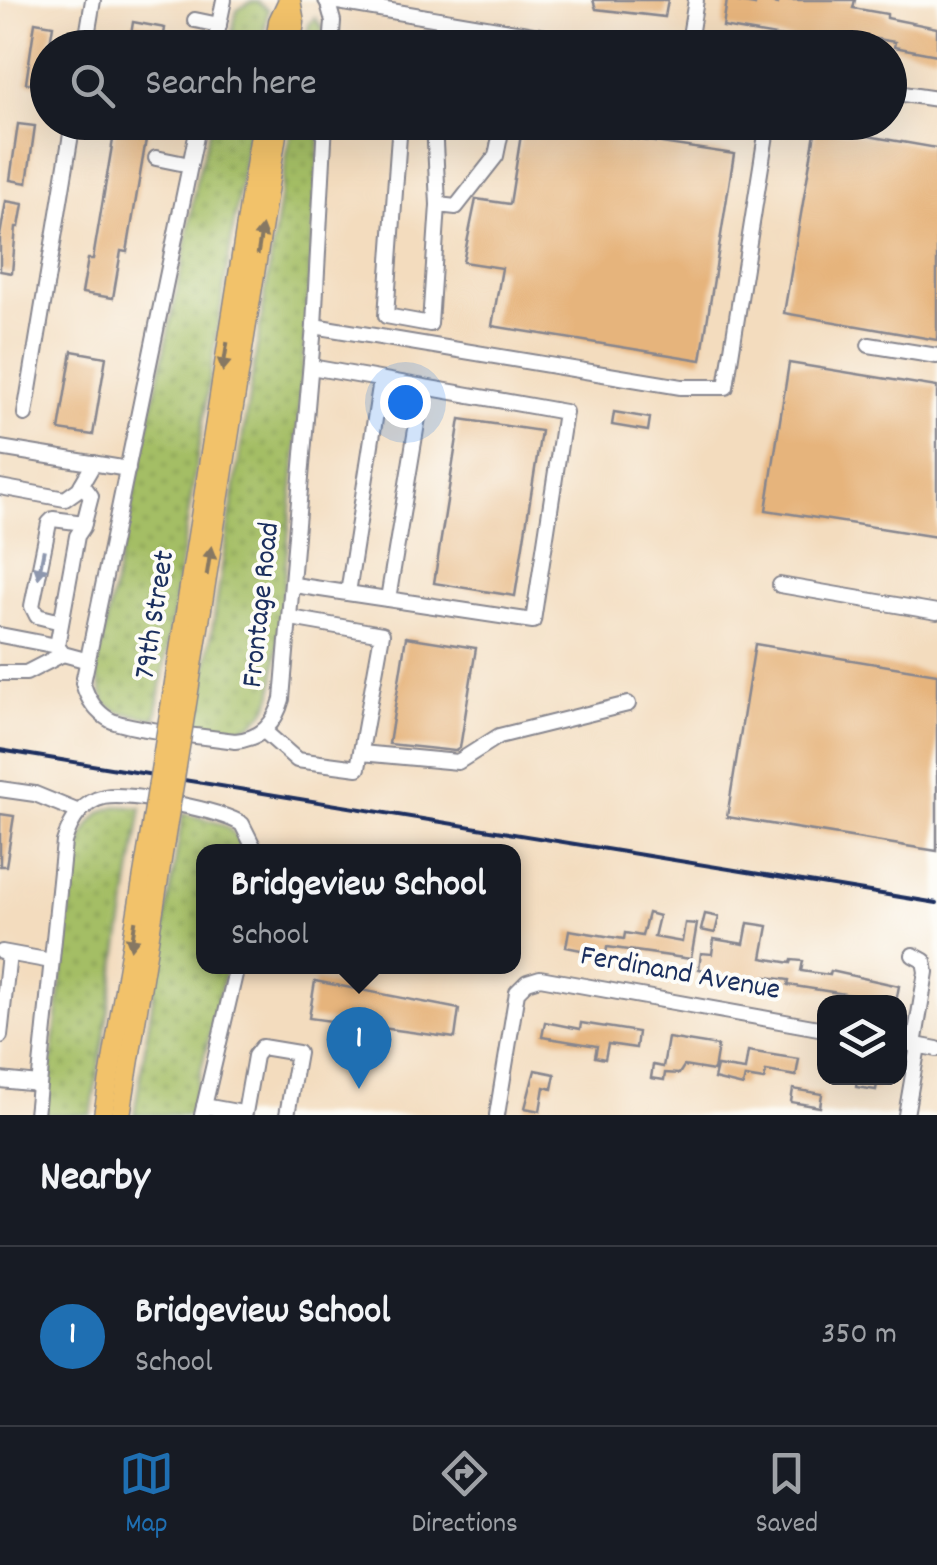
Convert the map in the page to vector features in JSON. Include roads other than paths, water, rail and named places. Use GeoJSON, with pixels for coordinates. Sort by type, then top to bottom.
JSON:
{"type":"FeatureCollection","features":[{"type":"Feature","properties":{"kind":"main road"},"geometry":{"type":"LineString","coordinates":[[277,30],[290,0]]}},
{"type":"Feature","properties":{"kind":"main road"},"geometry":{"type":"LineString","coordinates":[[290,0],[293,30]]}},
{"type":"Feature","properties":{"kind":"main road","name":"79th Street"},"geometry":{"type":"LineString","coordinates":[[181,690],[259,140]]}},
{"type":"Feature","properties":{"kind":"main road","name":"79th Street"},"geometry":{"type":"LineString","coordinates":[[120,1115],[157,840],[276,140]]}},
{"type":"Feature","properties":{"kind":"main road","name":"79th Street"},"geometry":{"type":"LineString","coordinates":[[103,1115],[157,840]]}},
{"type":"Feature","properties":{"kind":"street"},"geometry":{"type":"LineString","coordinates":[[88,30],[92,0]]}},
{"type":"Feature","properties":{"kind":"street"},"geometry":{"type":"LineString","coordinates":[[218,30],[224,0]]}},
{"type":"Feature","properties":{"kind":"street"},"geometry":{"type":"LineString","coordinates":[[332,30],[327,0],[383,5],[480,30]]}},
{"type":"Feature","properties":{"kind":"street"},"geometry":{"type":"LineString","coordinates":[[691,30],[696,0]]}},
{"type":"Feature","properties":{"kind":"street"},"geometry":{"type":"LineString","coordinates":[[195,20],[219,24]]}},
{"type":"Feature","properties":{"kind":"street"},"geometry":{"type":"LineString","coordinates":[[907,95],[937,100]]}},
{"type":"Feature","properties":{"kind":"street"},"geometry":{"type":"LineString","coordinates":[[25,414],[69,140]]}},
{"type":"Feature","properties":{"kind":"street","name":"Frontage Road"},"geometry":{"type":"LineString","coordinates":[[195,140],[82,682],[88,698],[115,722],[235,741],[252,739],[264,731],[279,712],[282,700],[311,368],[325,140]]}},
{"type":"Feature","properties":{"kind":"street"},"geometry":{"type":"LineString","coordinates":[[399,140],[386,316],[430,324],[438,206],[435,140]]}},
{"type":"Feature","properties":{"kind":"street"},"geometry":{"type":"LineString","coordinates":[[438,206],[456,207],[496,156],[499,140]]}},
{"type":"Feature","properties":{"kind":"street"},"geometry":{"type":"LineString","coordinates":[[314,326],[681,387],[726,388],[765,140]]}},
{"type":"Feature","properties":{"kind":"street"},"geometry":{"type":"LineString","coordinates":[[156,158],[190,165]]}},
{"type":"Feature","properties":{"kind":"street"},"geometry":{"type":"LineString","coordinates":[[869,345],[937,356]]}},
{"type":"Feature","properties":{"kind":"street"},"geometry":{"type":"LineString","coordinates":[[294,585],[533,621],[565,412],[311,368]]}},
{"type":"Feature","properties":{"kind":"street"},"geometry":{"type":"LineString","coordinates":[[348,593],[382,380]]}},
{"type":"Feature","properties":{"kind":"street"},"geometry":{"type":"LineString","coordinates":[[388,599],[422,387]]}},
{"type":"Feature","properties":{"kind":"street"},"geometry":{"type":"LineString","coordinates":[[0,448],[128,469]]}},
{"type":"Feature","properties":{"kind":"street"},"geometry":{"type":"LineString","coordinates":[[0,488],[65,499],[82,484],[94,463]]}},
{"type":"Feature","properties":{"kind":"street"},"geometry":{"type":"LineString","coordinates":[[60,650],[61,622],[77,536],[91,496],[82,484]]}},
{"type":"Feature","properties":{"kind":"street"},"geometry":{"type":"LineString","coordinates":[[61,622],[37,616],[32,606],[49,523],[54,519],[84,524]]}},
{"type":"Feature","properties":{"kind":"street"},"geometry":{"type":"LineString","coordinates":[[780,585],[937,612]]}},
{"type":"Feature","properties":{"kind":"street"},"geometry":{"type":"LineString","coordinates":[[264,731],[298,760],[358,768],[382,634],[291,618]]}},
{"type":"Feature","properties":{"kind":"street"},"geometry":{"type":"LineString","coordinates":[[0,635],[86,660]]}},
{"type":"Feature","properties":{"kind":"street"},"geometry":{"type":"LineString","coordinates":[[0,672],[26,674],[60,650]]}},
{"type":"Feature","properties":{"kind":"street"},"geometry":{"type":"LineString","coordinates":[[361,753],[458,762],[499,736],[628,704]]}},
{"type":"Feature","properties":{"kind":"street"},"geometry":{"type":"LineString","coordinates":[[0,789],[34,794],[79,812]]}},
{"type":"Feature","properties":{"kind":"street"},"geometry":{"type":"LineString","coordinates":[[36,1115],[64,842],[79,812],[94,801],[116,796],[209,811],[242,824],[252,844]]}},
{"type":"Feature","properties":{"kind":"street"},"geometry":{"type":"LineString","coordinates":[[0,1036],[4,953],[50,961]]}},
{"type":"Feature","properties":{"kind":"street"},"geometry":{"type":"LineString","coordinates":[[906,1115],[910,1044],[926,972],[924,961],[913,955]]}},
{"type":"Feature","properties":{"kind":"street"},"geometry":{"type":"LineString","coordinates":[[235,974],[203,1111],[243,1114],[254,1056],[262,1047],[298,1054],[286,1115]]}},
{"type":"Feature","properties":{"kind":"street","name":"Ferdinand Avenue"},"geometry":{"type":"LineString","coordinates":[[497,1115],[517,992],[527,982],[540,978],[817,1028]]}},
{"type":"Feature","properties":{"kind":"street"},"geometry":{"type":"LineString","coordinates":[[910,1044],[937,1049]]}},
{"type":"Feature","properties":{"kind":"street"},"geometry":{"type":"LineString","coordinates":[[0,1080],[39,1084]]}},
{"type":"Feature","properties":{"kind":"railway"},"geometry":{"type":"LineString","coordinates":[[0,750],[937,903]]}},
{"type":"Feature","properties":{"kind":"place","name":"Bridgeview School"},"geometry":{"type":"Point","coordinates":[359,1089]}}]}
